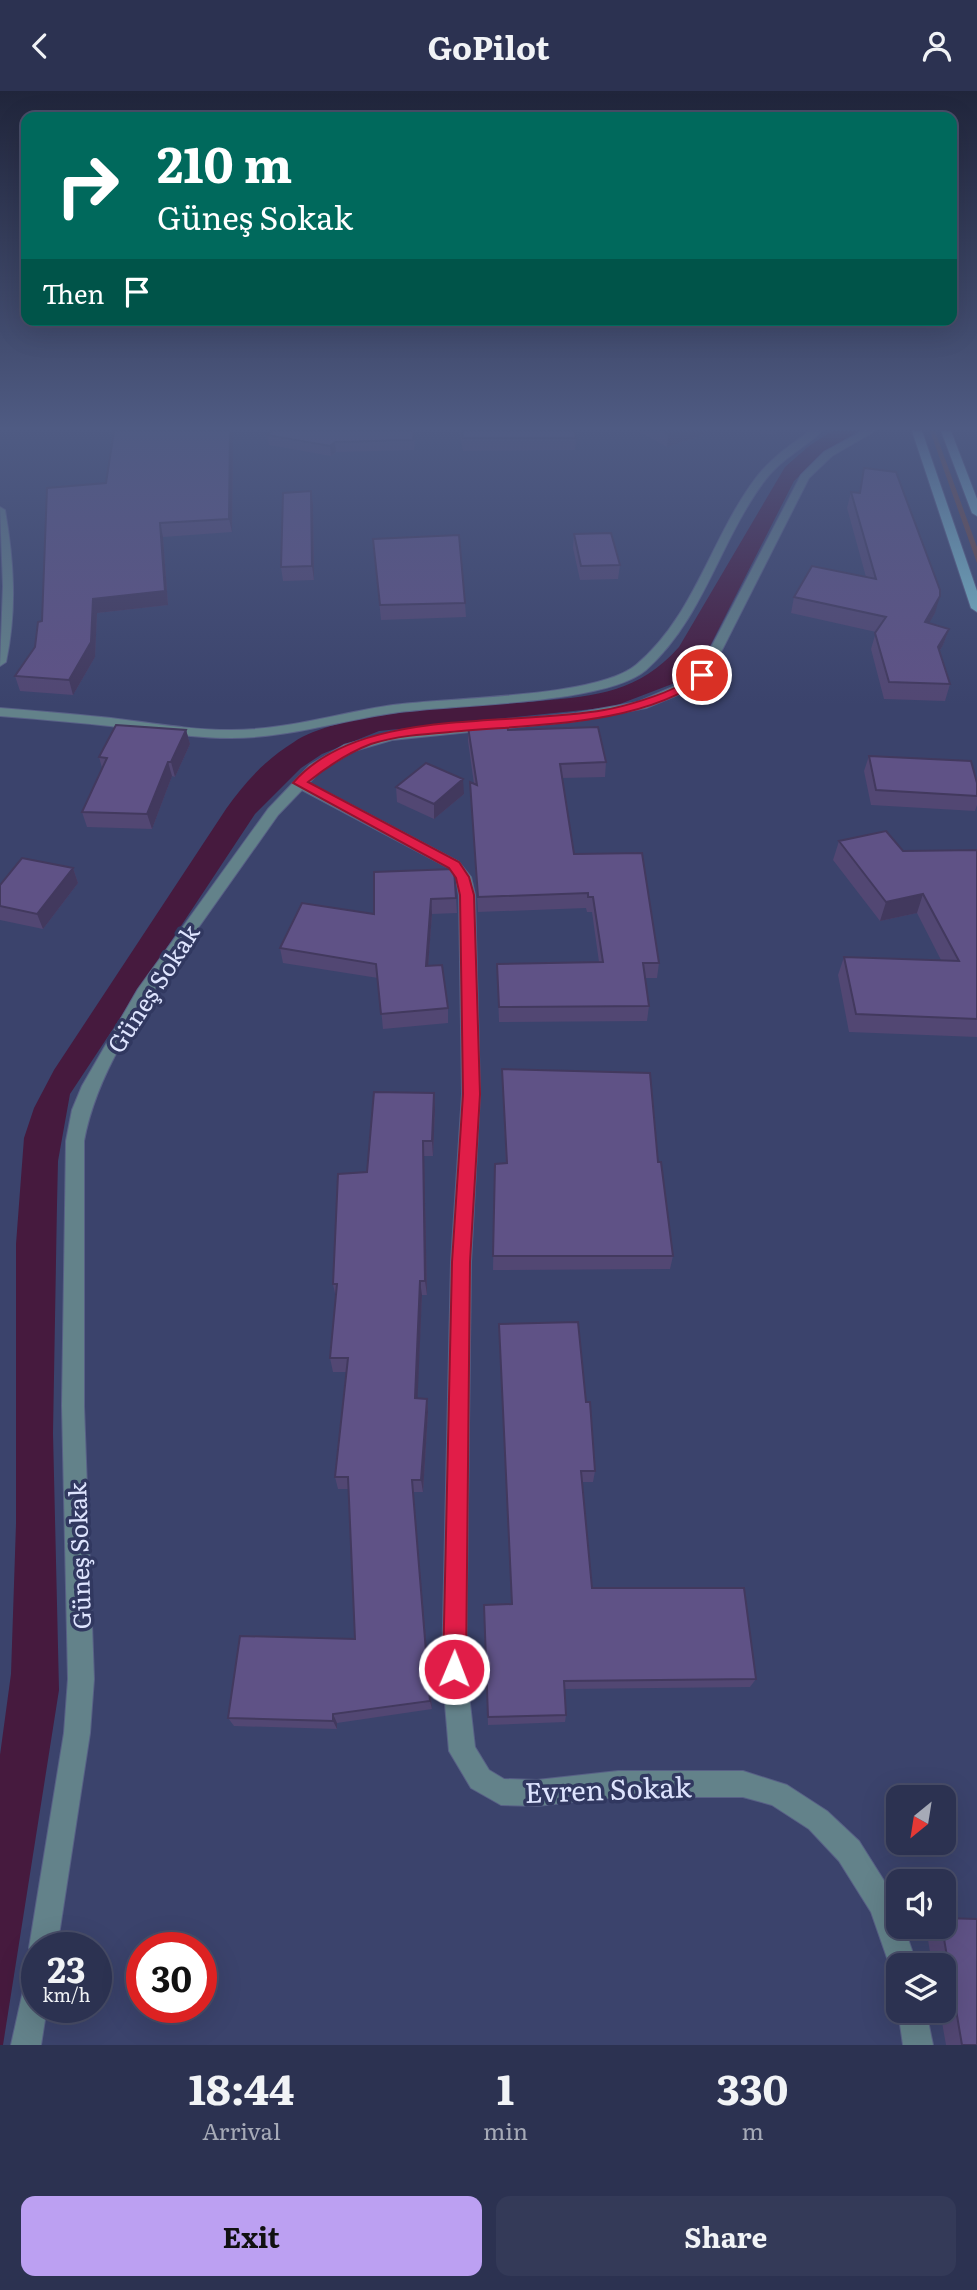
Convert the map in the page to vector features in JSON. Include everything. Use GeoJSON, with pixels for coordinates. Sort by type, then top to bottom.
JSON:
{"type":"FeatureCollection","features":[{"type":"Feature","properties":{"kind":"main road"},"geometry":{"type":"LineString","coordinates":[[948,522],[977,608]]}},
{"type":"Feature","properties":{"kind":"street"},"geometry":{"type":"LineString","coordinates":[[0,661],[11,606],[9,564],[2,522]]}},
{"type":"Feature","properties":{"kind":"street"},"geometry":{"type":"LineString","coordinates":[[0,712],[193,733],[287,731],[408,707],[525,697],[612,680],[637,671],[660,647],[690,604],[733,522]]}},
{"type":"Feature","properties":{"kind":"street","name":"Güneş Sokak"},"geometry":{"type":"LineString","coordinates":[[46,1932],[77,1733],[81,1679],[73,1406],[73,1174],[81,1110],[144,993],[273,812],[299,783],[331,758],[369,741],[418,731],[606,713],[642,705],[694,683],[709,664],[782,522]]}},
{"type":"Feature","properties":{"kind":"street","name":"Evren Sokak"},"geometry":{"type":"LineString","coordinates":[[299,783],[454,865],[463,877],[467,895],[471,1094],[461,1262],[454,1669],[462,1751],[480,1779],[500,1792],[537,1793],[618,1784],[743,1784],[778,1794],[818,1820],[849,1851],[883,1905],[899,1953]]}},
{"type":"Feature","properties":{"kind":"street"},"geometry":{"type":"LineString","coordinates":[[26,2045],[30,2023]]}},
{"type":"Feature","properties":{"kind":"street"},"geometry":{"type":"LineString","coordinates":[[914,2023],[918,2045]]}},
{"type":"Feature","properties":{"kind":"shaded area"},"geometry":{"type":"Polygon","coordinates":[[[753,522],[773,522],[706,654],[680,681],[612,707],[379,731],[322,754],[301,768],[255,814],[70,1094],[58,1161],[57,1204],[53,1433],[59,1690],[3,2045],[0,2045],[0,1755],[11,1674],[16,1524],[16,1244],[24,1138],[34,1108],[54,1070],[226,809],[248,781],[274,756],[316,731],[377,716],[598,694],[632,683],[648,674],[679,647],[753,522]]]}},
{"type":"Feature","properties":{"kind":"shaded area"},"geometry":{"type":"Polygon","coordinates":[[[962,522],[968,522],[977,547],[977,563],[962,522]]]}},
{"type":"Feature","properties":{"kind":"building"},"geometry":{"type":"Polygon","coordinates":[[[46,522],[174,522],[160,523],[165,591],[93,599],[91,642],[69,680],[15,676],[35,647],[38,622],[42,621],[46,522]]]}},
{"type":"Feature","properties":{"kind":"building"},"geometry":{"type":"Polygon","coordinates":[[[282,522],[311,522],[312,566],[281,567],[282,522]]]}},
{"type":"Feature","properties":{"kind":"building"},"geometry":{"type":"Polygon","coordinates":[[[860,522],[915,522],[940,590],[940,596],[925,622],[949,629],[938,647],[950,684],[889,682],[875,633],[886,617],[794,597],[812,566],[876,579],[860,522]]]}},
{"type":"Feature","properties":{"kind":"building"},"geometry":{"type":"Polygon","coordinates":[[[611,533],[620,565],[581,566],[574,534],[611,533]]]}},
{"type":"Feature","properties":{"kind":"building"},"geometry":{"type":"Polygon","coordinates":[[[459,535],[465,603],[380,605],[373,539],[459,535]]]}},
{"type":"Feature","properties":{"kind":"building"},"geometry":{"type":"Polygon","coordinates":[[[507,724],[508,730],[598,727],[606,762],[560,764],[574,854],[642,853],[659,963],[643,963],[649,1006],[499,1007],[497,964],[603,962],[593,897],[588,897],[588,893],[478,897],[470,782],[477,785],[468,727],[507,724]]]}},
{"type":"Feature","properties":{"kind":"building"},"geometry":{"type":"Polygon","coordinates":[[[116,725],[186,730],[171,762],[168,762],[147,814],[82,812],[107,758],[99,757],[116,725]]]}},
{"type":"Feature","properties":{"kind":"building"},"geometry":{"type":"Polygon","coordinates":[[[869,756],[971,761],[977,783],[977,796],[876,790],[869,756]]]}},
{"type":"Feature","properties":{"kind":"building"},"geometry":{"type":"Polygon","coordinates":[[[426,763],[463,779],[434,804],[396,787],[426,763]]]}},
{"type":"Feature","properties":{"kind":"building"},"geometry":{"type":"Polygon","coordinates":[[[886,831],[903,851],[977,850],[977,1019],[856,1014],[844,957],[959,961],[923,894],[886,902],[839,841],[886,831]]]}},
{"type":"Feature","properties":{"kind":"building"},"geometry":{"type":"Polygon","coordinates":[[[22,858],[73,868],[37,914],[0,906],[0,885],[22,858]]]}},
{"type":"Feature","properties":{"kind":"building"},"geometry":{"type":"Polygon","coordinates":[[[454,869],[456,898],[431,899],[426,966],[442,965],[448,1008],[381,1014],[376,964],[280,948],[302,903],[374,914],[374,872],[454,869]]]}},
{"type":"Feature","properties":{"kind":"building"},"geometry":{"type":"Polygon","coordinates":[[[502,1069],[650,1073],[658,1162],[661,1162],[673,1256],[493,1256],[495,1164],[507,1163],[502,1069]]]}},
{"type":"Feature","properties":{"kind":"building"},"geometry":{"type":"Polygon","coordinates":[[[374,1092],[434,1093],[432,1141],[423,1141],[425,1281],[420,1281],[415,1398],[427,1399],[421,1480],[412,1480],[430,1701],[333,1714],[333,1721],[228,1718],[240,1636],[355,1639],[348,1477],[335,1477],[348,1358],[330,1358],[337,1284],[333,1284],[338,1174],[367,1172],[374,1092]]]}},
{"type":"Feature","properties":{"kind":"building"},"geometry":{"type":"Polygon","coordinates":[[[578,1322],[586,1402],[590,1402],[595,1471],[581,1471],[592,1588],[744,1588],[756,1679],[564,1681],[566,1715],[488,1717],[484,1605],[512,1604],[499,1324],[578,1322]]]}},
{"type":"Feature","properties":{"kind":"building"},"geometry":{"type":"Polygon","coordinates":[[[956,1918],[977,1919],[977,2045],[962,2045],[956,2010],[956,1953],[946,1953],[944,1939],[956,1939],[956,1918]]]}},
{"type":"Feature","properties":{"kind":"route"},"geometry":{"type":"LineString","coordinates":[[454,1669],[461,1262],[471,1094],[467,895],[463,877],[454,865],[299,783],[331,758],[369,741],[418,731],[606,713],[642,705],[682,689],[702,675]]}}]}
